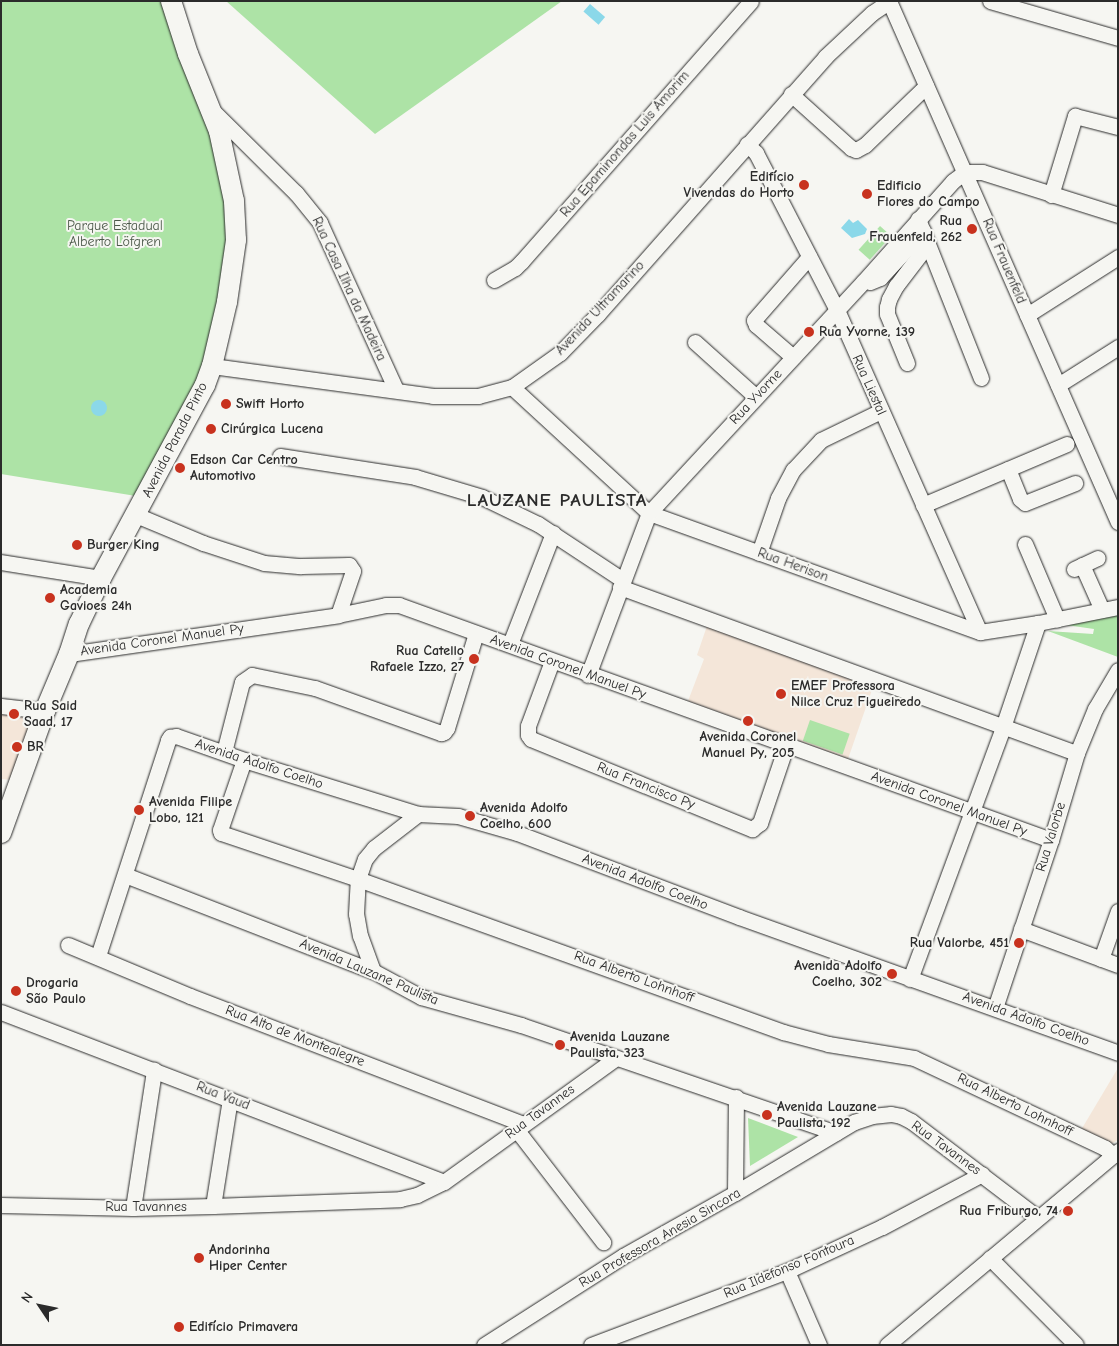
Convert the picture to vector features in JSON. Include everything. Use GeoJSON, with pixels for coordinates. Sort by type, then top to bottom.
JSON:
{"type":"FeatureCollection","features":[{"type":"Feature","properties":{"kind":"main road","name":"Avenida Parada Pinto"},"geometry":{"type":"LineString","coordinates":[[1,833],[44,711],[69,654],[79,624],[101,578],[196,404],[212,366],[233,269],[236,224],[226,155],[210,108],[188,54],[171,1]]}},
{"type":"Feature","properties":{"kind":"street","name":"Rua Frauenfeld"},"geometry":{"type":"LineString","coordinates":[[889,1],[1117,517]]}},
{"type":"Feature","properties":{"kind":"street","name":"Avenida Ultramarino"},"geometry":{"type":"LineString","coordinates":[[212,366],[460,397],[493,394],[512,387],[560,353],[598,314],[791,94],[843,40],[889,1]]}},
{"type":"Feature","properties":{"kind":"street"},"geometry":{"type":"LineString","coordinates":[[990,1],[1118,38]]}},
{"type":"Feature","properties":{"kind":"street","name":"Rua Epaminondas Luis Amorim"},"geometry":{"type":"LineString","coordinates":[[494,280],[515,268],[522,261],[748,2]]}},
{"type":"Feature","properties":{"kind":"street"},"geometry":{"type":"LineString","coordinates":[[791,94],[851,148],[859,149],[926,86]]}},
{"type":"Feature","properties":{"kind":"street","name":"Rua Casa Ilha da Madeira"},"geometry":{"type":"LineString","coordinates":[[210,108],[309,207],[320,223],[396,390]]}},
{"type":"Feature","properties":{"kind":"street"},"geometry":{"type":"LineString","coordinates":[[1051,195],[1075,116],[1118,127]]}},
{"type":"Feature","properties":{"kind":"street","name":"Rua Liestal"},"geometry":{"type":"LineString","coordinates":[[746,144],[756,153],[837,310],[980,632]]}},
{"type":"Feature","properties":{"kind":"street"},"geometry":{"type":"LineString","coordinates":[[965,172],[989,174],[1118,215]]}},
{"type":"Feature","properties":{"kind":"street","name":"Rua Yvorne"},"geometry":{"type":"LineString","coordinates":[[649,513],[863,282],[923,231],[953,181],[965,172]]}},
{"type":"Feature","properties":{"kind":"street"},"geometry":{"type":"LineString","coordinates":[[907,363],[887,314],[887,307],[889,298],[923,231]]}},
{"type":"Feature","properties":{"kind":"street"},"geometry":{"type":"LineString","coordinates":[[923,231],[981,378]]}},
{"type":"Feature","properties":{"kind":"street"},"geometry":{"type":"LineString","coordinates":[[794,357],[756,325],[754,320],[809,257]]}},
{"type":"Feature","properties":{"kind":"street"},"geometry":{"type":"LineString","coordinates":[[1027,315],[1118,257]]}},
{"type":"Feature","properties":{"kind":"street"},"geometry":{"type":"LineString","coordinates":[[695,342],[756,397]]}},
{"type":"Feature","properties":{"kind":"street"},"geometry":{"type":"LineString","coordinates":[[1058,385],[1118,347]]}},
{"type":"Feature","properties":{"kind":"street","name":"Rua Herison"},"geometry":{"type":"LineString","coordinates":[[512,387],[649,513],[759,553],[980,632],[1118,607]]}},
{"type":"Feature","properties":{"kind":"street"},"geometry":{"type":"LineString","coordinates":[[759,553],[778,498],[793,470],[821,440],[881,411]]}},
{"type":"Feature","properties":{"kind":"street"},"geometry":{"type":"LineString","coordinates":[[923,505],[1067,444]]}},
{"type":"Feature","properties":{"kind":"street"},"geometry":{"type":"LineString","coordinates":[[280,456],[415,477],[482,497],[515,511],[553,533],[621,583],[1077,753]]}},
{"type":"Feature","properties":{"kind":"street"},"geometry":{"type":"LineString","coordinates":[[1008,469],[1020,499],[1025,503],[1075,483]]}},
{"type":"Feature","properties":{"kind":"street"},"geometry":{"type":"LineString","coordinates":[[588,675],[621,583],[649,513]]}},
{"type":"Feature","properties":{"kind":"street"},"geometry":{"type":"LineString","coordinates":[[136,515],[202,544],[264,562],[301,566],[349,565],[353,571],[338,615]]}},
{"type":"Feature","properties":{"kind":"street"},"geometry":{"type":"LineString","coordinates":[[510,644],[553,533]]}},
{"type":"Feature","properties":{"kind":"street"},"geometry":{"type":"LineString","coordinates":[[1025,544],[1057,619]]}},
{"type":"Feature","properties":{"kind":"street"},"geometry":{"type":"LineString","coordinates":[[1098,558],[1078,567],[1102,610]]}},
{"type":"Feature","properties":{"kind":"street"},"geometry":{"type":"LineString","coordinates":[[1,562],[101,578]]}},
{"type":"Feature","properties":{"kind":"street","name":"Avenida Coronel Manuel Py"},"geometry":{"type":"LineString","coordinates":[[69,654],[338,615],[386,605],[399,605],[510,644],[588,675],[1052,840]]}},
{"type":"Feature","properties":{"kind":"street"},"geometry":{"type":"LineString","coordinates":[[910,978],[1003,726],[1038,623]]}},
{"type":"Feature","properties":{"kind":"street"},"geometry":{"type":"LineString","coordinates":[[224,752],[242,682],[252,675],[315,688],[441,733],[444,732],[447,728],[476,633]]}},
{"type":"Feature","properties":{"kind":"street","name":"Rua Francisco Py"},"geometry":{"type":"LineString","coordinates":[[552,661],[528,726],[528,735],[531,739],[752,829],[760,823],[786,746]]}},
{"type":"Feature","properties":{"kind":"street","name":"Rua Valorbe"},"geometry":{"type":"LineString","coordinates":[[995,1008],[1052,840],[1077,753],[1095,710],[1118,670]]}},
{"type":"Feature","properties":{"kind":"street"},"geometry":{"type":"LineString","coordinates":[[1,706],[44,711]]}},
{"type":"Feature","properties":{"kind":"street","name":"Avenida Adolfo Coelho"},"geometry":{"type":"LineString","coordinates":[[125,875],[168,740],[170,736],[176,736],[244,760],[418,814],[467,818],[517,833],[910,978],[1118,1052]]}},
{"type":"Feature","properties":{"kind":"street","name":"Rua Alberto Lohnhoff"},"geometry":{"type":"LineString","coordinates":[[244,760],[220,832],[358,879],[783,1032],[828,1044],[914,1058],[1115,1153]]}},
{"type":"Feature","properties":{"kind":"street"},"geometry":{"type":"LineString","coordinates":[[373,971],[360,936],[356,914],[358,879],[366,858],[374,848],[418,814]]}},
{"type":"Feature","properties":{"kind":"street"},"geometry":{"type":"LineString","coordinates":[[98,956],[125,875]]}},
{"type":"Feature","properties":{"kind":"street","name":"Avenida Lauzane Paulista"},"geometry":{"type":"LineString","coordinates":[[125,875],[373,971],[421,997],[521,1026],[616,1058]]}},
{"type":"Feature","properties":{"kind":"street"},"geometry":{"type":"LineString","coordinates":[[1101,959],[1118,911]]}},
{"type":"Feature","properties":{"kind":"street"},"geometry":{"type":"LineString","coordinates":[[1021,929],[1118,965]]}},
{"type":"Feature","properties":{"kind":"street","name":"Rua Alto de Montealegre"},"geometry":{"type":"LineString","coordinates":[[68,945],[190,996],[520,1126]]}},
{"type":"Feature","properties":{"kind":"street","name":"Rua Vaud"},"geometry":{"type":"LineString","coordinates":[[1,1012],[444,1182]]}},
{"type":"Feature","properties":{"kind":"street"},"geometry":{"type":"LineString","coordinates":[[616,1058],[736,1097],[836,1133]]}},
{"type":"Feature","properties":{"kind":"street","name":"Rua Tavannes"},"geometry":{"type":"LineString","coordinates":[[1,1205],[134,1208],[400,1199],[416,1195],[444,1182],[616,1058]]}},
{"type":"Feature","properties":{"kind":"street"},"geometry":{"type":"LineString","coordinates":[[134,1208],[154,1070]]}},
{"type":"Feature","properties":{"kind":"street"},"geometry":{"type":"LineString","coordinates":[[736,1097],[736,1193]]}},
{"type":"Feature","properties":{"kind":"street"},"geometry":{"type":"LineString","coordinates":[[213,1206],[230,1099]]}},
{"type":"Feature","properties":{"kind":"street","name":"Rua Tavannes"},"geometry":{"type":"LineString","coordinates":[[836,1133],[854,1122],[872,1116],[891,1114],[901,1116],[982,1174],[1037,1217]]}},
{"type":"Feature","properties":{"kind":"street"},"geometry":{"type":"LineString","coordinates":[[520,1126],[602,1242]]}},
{"type":"Feature","properties":{"kind":"street","name":"Rua Professora Anesia Sincora"},"geometry":{"type":"LineString","coordinates":[[484,1345],[624,1256],[736,1193],[836,1133]]}},
{"type":"Feature","properties":{"kind":"street"},"geometry":{"type":"LineString","coordinates":[[888,1345],[1037,1217],[1115,1153]]}},
{"type":"Feature","properties":{"kind":"street","name":"Rua Ildefonso Fontoura"},"geometry":{"type":"LineString","coordinates":[[591,1345],[787,1271],[882,1226],[982,1174]]}},
{"type":"Feature","properties":{"kind":"street"},"geometry":{"type":"LineString","coordinates":[[990,1258],[1076,1345]]}},
{"type":"Feature","properties":{"kind":"street"},"geometry":{"type":"LineString","coordinates":[[787,1271],[819,1345]]}},
{"type":"Feature","properties":{"kind":"shaded area","name":"EMEF Professora Nilce Cruz Figueiredo"},"geometry":{"type":"Polygon","coordinates":[[[707,626],[873,687],[848,759],[688,701],[704,659],[697,655],[707,626]]]}},
{"type":"Feature","properties":{"kind":"shaded area"},"geometry":{"type":"Polygon","coordinates":[[[1,711],[36,717],[12,780],[1,779],[1,711]]]}},
{"type":"Feature","properties":{"kind":"shaded area"},"geometry":{"type":"Polygon","coordinates":[[[1118,1068],[1118,1140],[1111,1144],[1081,1130],[1118,1068]]]}},
{"type":"Feature","properties":{"kind":"green space","name":"Parque Estadual Alberto Löfgren"},"geometry":{"type":"Polygon","coordinates":[[[1,1],[179,1],[229,176],[230,241],[206,367],[142,497],[1,474],[1,1]]]}},
{"type":"Feature","properties":{"kind":"green space"},"geometry":{"type":"Polygon","coordinates":[[[226,1],[562,1],[375,134],[226,1]]]}},
{"type":"Feature","properties":{"kind":"green space"},"geometry":{"type":"Polygon","coordinates":[[[880,226],[891,236],[870,260],[859,250],[880,226]]]}},
{"type":"Feature","properties":{"kind":"green space"},"geometry":{"type":"Polygon","coordinates":[[[1118,615],[1118,657],[1048,631],[1093,634],[1094,629],[1066,625],[1118,615]]]}},
{"type":"Feature","properties":{"kind":"green space"},"geometry":{"type":"Polygon","coordinates":[[[810,720],[850,734],[843,754],[803,741],[810,720]]]}},
{"type":"Feature","properties":{"kind":"green space"},"geometry":{"type":"Polygon","coordinates":[[[748,1118],[798,1137],[750,1166],[748,1118]]]}},
{"type":"Feature","properties":{"kind":"water"},"geometry":{"type":"Polygon","coordinates":[[[590,4],[605,17],[599,25],[583,12],[590,4]]]}},
{"type":"Feature","properties":{"kind":"water"},"geometry":{"type":"Polygon","coordinates":[[[849,219],[853,223],[858,220],[867,229],[865,234],[852,238],[841,228],[849,219]]]}},
{"type":"Feature","properties":{"kind":"water"},"geometry":{"type":"Polygon","coordinates":[[[99,400],[105,402],[107,408],[105,414],[99,416],[93,414],[91,408],[93,402],[99,400]]]}},
{"type":"Feature","properties":{"kind":"place","name":"Edifício Vivendas do Horto"},"geometry":{"type":"Point","coordinates":[804,185]}},
{"type":"Feature","properties":{"kind":"place","name":"Edificio Flores do Campo"},"geometry":{"type":"Point","coordinates":[867,194]}},
{"type":"Feature","properties":{"kind":"place","name":"Rua Frauenfeld, 262"},"geometry":{"type":"Point","coordinates":[972,229]}},
{"type":"Feature","properties":{"kind":"place","name":"Rua Yvorne, 139"},"geometry":{"type":"Point","coordinates":[809,332]}},
{"type":"Feature","properties":{"kind":"place","name":"Swift Horto"},"geometry":{"type":"Point","coordinates":[226,404]}},
{"type":"Feature","properties":{"kind":"place","name":"Cirúrgica Lucena"},"geometry":{"type":"Point","coordinates":[211,429]}},
{"type":"Feature","properties":{"kind":"place","name":"Edson Car Centro Automotivo"},"geometry":{"type":"Point","coordinates":[180,468]}},
{"type":"Feature","properties":{"kind":"place","name":"Burger King"},"geometry":{"type":"Point","coordinates":[77,545]}},
{"type":"Feature","properties":{"kind":"place","name":"Academia Gavioes 24h"},"geometry":{"type":"Point","coordinates":[50,598]}},
{"type":"Feature","properties":{"kind":"place","name":"Rua Catello Rafaele Izzo, 27"},"geometry":{"type":"Point","coordinates":[474,659]}},
{"type":"Feature","properties":{"kind":"place","name":"EMEF Professora Nilce Cruz Figueiredo"},"geometry":{"type":"Point","coordinates":[781,694]}},
{"type":"Feature","properties":{"kind":"place","name":"Rua Said Saad, 17"},"geometry":{"type":"Point","coordinates":[14,714]}},
{"type":"Feature","properties":{"kind":"place","name":"Avenida Coronel Manuel Py, 205"},"geometry":{"type":"Point","coordinates":[748,721]}},
{"type":"Feature","properties":{"kind":"place","name":"BR"},"geometry":{"type":"Point","coordinates":[17,747]}},
{"type":"Feature","properties":{"kind":"place","name":"Avenida Filipe Lobo, 121"},"geometry":{"type":"Point","coordinates":[139,810]}},
{"type":"Feature","properties":{"kind":"place","name":"Avenida Adolfo Coelho, 600"},"geometry":{"type":"Point","coordinates":[470,816]}},
{"type":"Feature","properties":{"kind":"place","name":"Rua Valorbe, 451"},"geometry":{"type":"Point","coordinates":[1019,943]}},
{"type":"Feature","properties":{"kind":"place","name":"Avenida Adolfo Coelho, 302"},"geometry":{"type":"Point","coordinates":[892,974]}},
{"type":"Feature","properties":{"kind":"place","name":"Drogaria São Paulo"},"geometry":{"type":"Point","coordinates":[16,991]}},
{"type":"Feature","properties":{"kind":"place","name":"Avenida Lauzane Paulista, 323"},"geometry":{"type":"Point","coordinates":[560,1045]}},
{"type":"Feature","properties":{"kind":"place","name":"Avenida Lauzane Paulista, 192"},"geometry":{"type":"Point","coordinates":[767,1115]}},
{"type":"Feature","properties":{"kind":"place","name":"Rua Friburgo, 74"},"geometry":{"type":"Point","coordinates":[1068,1211]}},
{"type":"Feature","properties":{"kind":"place","name":"Andorinha Hiper Center"},"geometry":{"type":"Point","coordinates":[199,1258]}},
{"type":"Feature","properties":{"kind":"place","name":"Edifício Primavera"},"geometry":{"type":"Point","coordinates":[179,1327]}},
{"type":"Feature","properties":{"kind":"district","name":"LAUZANE PAULISTA"},"geometry":{"type":"Point","coordinates":[557,501]}}]}
